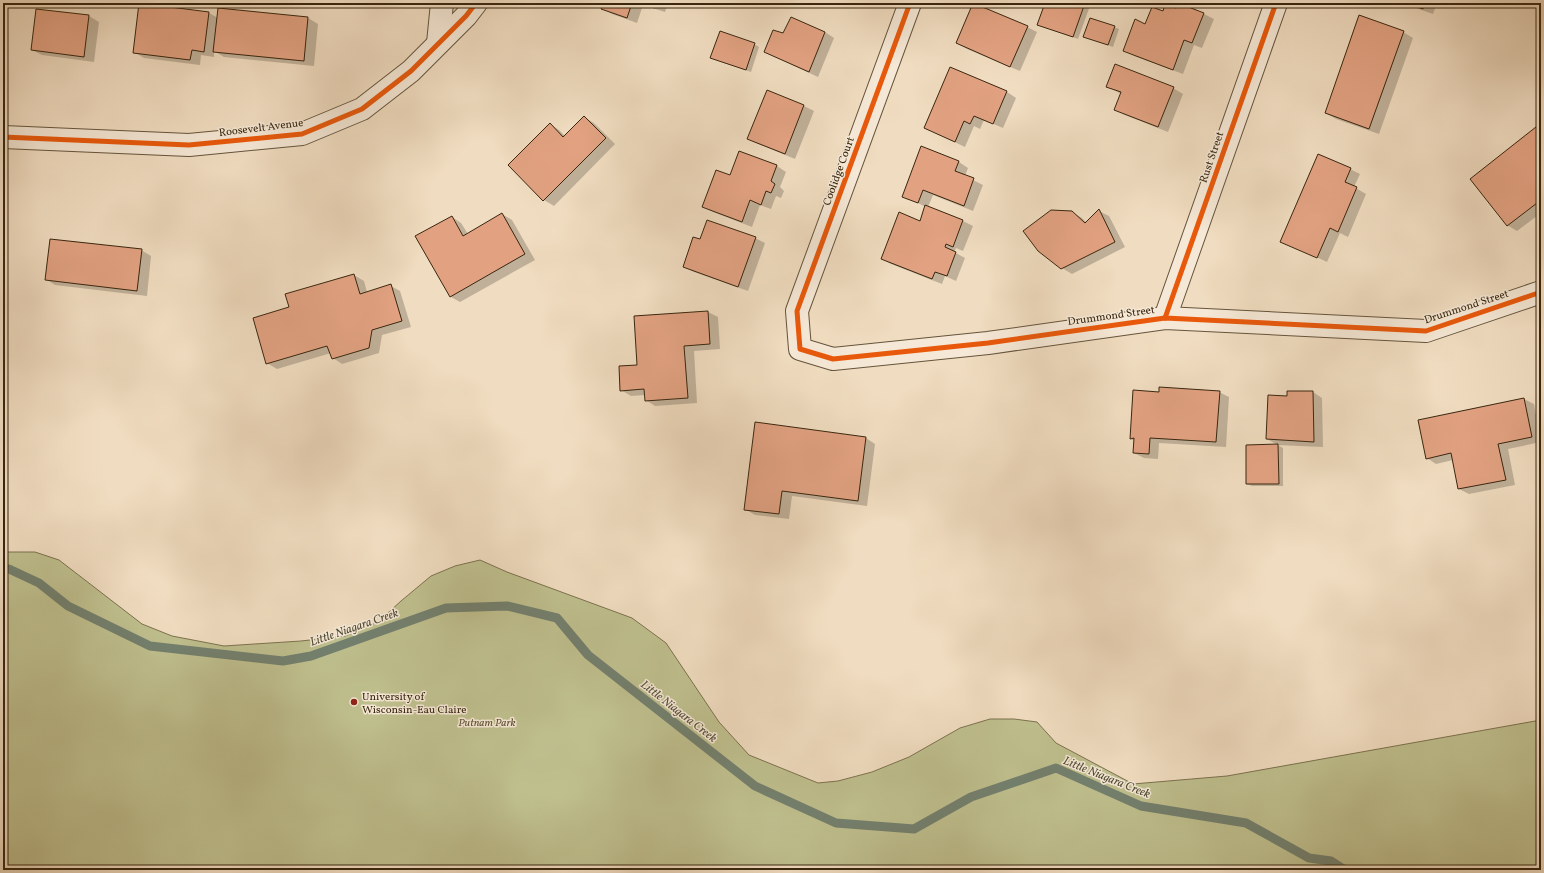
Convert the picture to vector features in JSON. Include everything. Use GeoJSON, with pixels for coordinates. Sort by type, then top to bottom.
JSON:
{"type":"FeatureCollection","features":[{"type":"Feature","properties":{"kind":"street"},"geometry":{"type":"LineString","coordinates":[[438,43],[442,3]]}},
{"type":"Feature","properties":{"kind":"street","name":"Roosevelt Avenue"},"geometry":{"type":"LineString","coordinates":[[3,137],[189,145],[302,134],[362,109],[411,71],[466,16],[476,3]]}},
{"type":"Feature","properties":{"kind":"street","name":"Coolidge Court"},"geometry":{"type":"LineString","coordinates":[[800,349],[797,311],[910,3]]}},
{"type":"Feature","properties":{"kind":"street","name":"Rust Street"},"geometry":{"type":"LineString","coordinates":[[1165,318],[1276,3]]}},
{"type":"Feature","properties":{"kind":"street","name":"Drummond Street"},"geometry":{"type":"LineString","coordinates":[[800,349],[833,359],[988,344],[1165,318],[1426,331],[1541,292]]}},
{"type":"Feature","properties":{"kind":"green space","name":"Putnam Park"},"geometry":{"type":"Polygon","coordinates":[[[35,552],[59,560],[142,624],[172,636],[224,646],[301,641],[345,636],[378,622],[431,576],[455,566],[480,560],[507,572],[632,618],[666,643],[719,722],[749,755],[818,783],[838,781],[872,772],[909,757],[960,728],[990,719],[1014,719],[1037,722],[1056,743],[1133,784],[1227,776],[1541,720],[1541,870],[3,870],[3,553],[35,552]]]}},
{"type":"Feature","properties":{"kind":"building"},"geometry":{"type":"Polygon","coordinates":[[[139,3],[209,12],[204,52],[192,50],[190,60],[133,53],[139,3]]]}},
{"type":"Feature","properties":{"kind":"building"},"geometry":{"type":"Polygon","coordinates":[[[604,3],[632,3],[627,18],[601,9],[604,3]]]}},
{"type":"Feature","properties":{"kind":"building"},"geometry":{"type":"Polygon","coordinates":[[[642,3],[657,3],[655,8],[642,3]]]}},
{"type":"Feature","properties":{"kind":"building"},"geometry":{"type":"Polygon","coordinates":[[[973,3],[1028,26],[1010,67],[956,43],[973,3]]]}},
{"type":"Feature","properties":{"kind":"building"},"geometry":{"type":"Polygon","coordinates":[[[1045,3],[1085,3],[1073,37],[1037,25],[1045,3]]]}},
{"type":"Feature","properties":{"kind":"building"},"geometry":{"type":"Polygon","coordinates":[[[1178,3],[1204,13],[1192,43],[1184,40],[1173,70],[1123,51],[1135,19],[1145,24],[1152,7],[1163,11],[1165,4],[1176,8],[1178,3]]]}},
{"type":"Feature","properties":{"kind":"building"},"geometry":{"type":"Polygon","coordinates":[[[1406,3],[1425,3],[1423,9],[1406,3]]]}},
{"type":"Feature","properties":{"kind":"building"},"geometry":{"type":"Polygon","coordinates":[[[218,8],[308,17],[304,61],[213,52],[218,8]]]}},
{"type":"Feature","properties":{"kind":"building"},"geometry":{"type":"Polygon","coordinates":[[[36,9],[89,15],[84,57],[31,50],[36,9]]]}},
{"type":"Feature","properties":{"kind":"building"},"geometry":{"type":"Polygon","coordinates":[[[1359,15],[1404,31],[1369,129],[1325,113],[1359,15]]]}},
{"type":"Feature","properties":{"kind":"building"},"geometry":{"type":"Polygon","coordinates":[[[791,17],[825,32],[809,72],[764,52],[773,30],[783,33],[791,17]]]}},
{"type":"Feature","properties":{"kind":"building"},"geometry":{"type":"Polygon","coordinates":[[[1090,18],[1115,26],[1108,45],[1083,37],[1090,18]]]}},
{"type":"Feature","properties":{"kind":"building"},"geometry":{"type":"Polygon","coordinates":[[[720,31],[755,43],[746,70],[710,58],[720,31]]]}},
{"type":"Feature","properties":{"kind":"building"},"geometry":{"type":"Polygon","coordinates":[[[1115,64],[1174,87],[1158,127],[1114,110],[1121,92],[1106,87],[1115,64]]]}},
{"type":"Feature","properties":{"kind":"building"},"geometry":{"type":"Polygon","coordinates":[[[950,67],[1007,91],[993,124],[974,116],[970,124],[964,121],[955,142],[924,128],[950,67]]]}},
{"type":"Feature","properties":{"kind":"building"},"geometry":{"type":"Polygon","coordinates":[[[767,90],[804,105],[785,154],[747,139],[767,90]]]}},
{"type":"Feature","properties":{"kind":"building"},"geometry":{"type":"Polygon","coordinates":[[[584,116],[606,138],[543,201],[508,165],[550,123],[563,137],[584,116]]]}},
{"type":"Feature","properties":{"kind":"building"},"geometry":{"type":"Polygon","coordinates":[[[1541,123],[1541,200],[1507,226],[1470,179],[1541,123]]]}},
{"type":"Feature","properties":{"kind":"building"},"geometry":{"type":"Polygon","coordinates":[[[921,146],[959,161],[955,171],[974,178],[964,206],[923,190],[918,203],[902,197],[921,146]]]}},
{"type":"Feature","properties":{"kind":"building"},"geometry":{"type":"Polygon","coordinates":[[[739,151],[777,165],[771,181],[775,184],[771,193],[766,191],[761,205],[750,200],[742,222],[702,207],[716,170],[730,175],[739,151]]]}},
{"type":"Feature","properties":{"kind":"building"},"geometry":{"type":"Polygon","coordinates":[[[1318,154],[1351,168],[1345,182],[1357,187],[1338,232],[1330,228],[1317,258],[1280,242],[1318,154]]]}},
{"type":"Feature","properties":{"kind":"building"},"geometry":{"type":"Polygon","coordinates":[[[925,205],[963,220],[953,247],[946,244],[945,247],[956,252],[947,276],[935,272],[932,279],[881,259],[899,212],[920,221],[925,205]]]}},
{"type":"Feature","properties":{"kind":"building"},"geometry":{"type":"Polygon","coordinates":[[[1099,209],[1115,242],[1061,269],[1038,251],[1023,231],[1051,210],[1072,211],[1085,223],[1099,209]]]}},
{"type":"Feature","properties":{"kind":"building"},"geometry":{"type":"Polygon","coordinates":[[[502,213],[525,254],[450,297],[415,236],[452,216],[463,236],[502,213]]]}},
{"type":"Feature","properties":{"kind":"building"},"geometry":{"type":"Polygon","coordinates":[[[707,220],[756,237],[738,287],[683,267],[693,237],[700,239],[707,220]]]}},
{"type":"Feature","properties":{"kind":"building"},"geometry":{"type":"Polygon","coordinates":[[[50,239],[142,249],[137,291],[45,280],[50,239]]]}},
{"type":"Feature","properties":{"kind":"building"},"geometry":{"type":"Polygon","coordinates":[[[354,274],[360,294],[391,284],[402,321],[372,330],[369,348],[332,359],[327,346],[266,364],[253,318],[289,307],[285,294],[354,274]]]}},
{"type":"Feature","properties":{"kind":"building"},"geometry":{"type":"Polygon","coordinates":[[[708,311],[710,344],[684,346],[688,398],[645,401],[644,389],[620,391],[619,366],[637,365],[634,316],[708,311]]]}},
{"type":"Feature","properties":{"kind":"building"},"geometry":{"type":"Polygon","coordinates":[[[1159,387],[1220,391],[1216,442],[1150,438],[1149,454],[1133,453],[1134,438],[1130,439],[1133,390],[1159,392],[1159,387]]]}},
{"type":"Feature","properties":{"kind":"building"},"geometry":{"type":"Polygon","coordinates":[[[1287,391],[1313,391],[1314,442],[1266,439],[1268,395],[1287,396],[1287,391]]]}},
{"type":"Feature","properties":{"kind":"building"},"geometry":{"type":"Polygon","coordinates":[[[1524,398],[1532,437],[1498,444],[1506,480],[1458,489],[1451,453],[1426,459],[1418,420],[1524,398]]]}},
{"type":"Feature","properties":{"kind":"building"},"geometry":{"type":"Polygon","coordinates":[[[755,422],[866,437],[858,501],[782,491],[779,514],[744,510],[755,422]]]}},
{"type":"Feature","properties":{"kind":"building"},"geometry":{"type":"Polygon","coordinates":[[[1278,444],[1279,484],[1246,484],[1246,445],[1278,444]]]}},
{"type":"Feature","properties":{"kind":"waterway","name":"Little Niagara Creek"},"geometry":{"type":"LineString","coordinates":[[3,569],[9,569],[39,583],[68,606],[150,646],[283,661],[311,656],[446,608],[507,606],[557,618],[588,655],[755,786],[836,823],[914,829],[971,797],[1056,768],[1141,806],[1246,823],[1309,858],[1331,861],[1345,870]]}},
{"type":"Feature","properties":{"kind":"cycle path"},"geometry":{"type":"LineString","coordinates":[[3,137],[189,145],[302,134],[362,109],[411,71],[466,16],[476,3]]}},
{"type":"Feature","properties":{"kind":"cycle path"},"geometry":{"type":"LineString","coordinates":[[910,3],[797,311],[800,349],[833,359],[988,343],[1165,318],[1426,331],[1541,292]]}},
{"type":"Feature","properties":{"kind":"cycle path"},"geometry":{"type":"LineString","coordinates":[[1165,318],[1276,3]]}},
{"type":"Feature","properties":{"kind":"place","name":"University of Wisconsin-Eau Claire"},"geometry":{"type":"Point","coordinates":[354,702]}}]}
